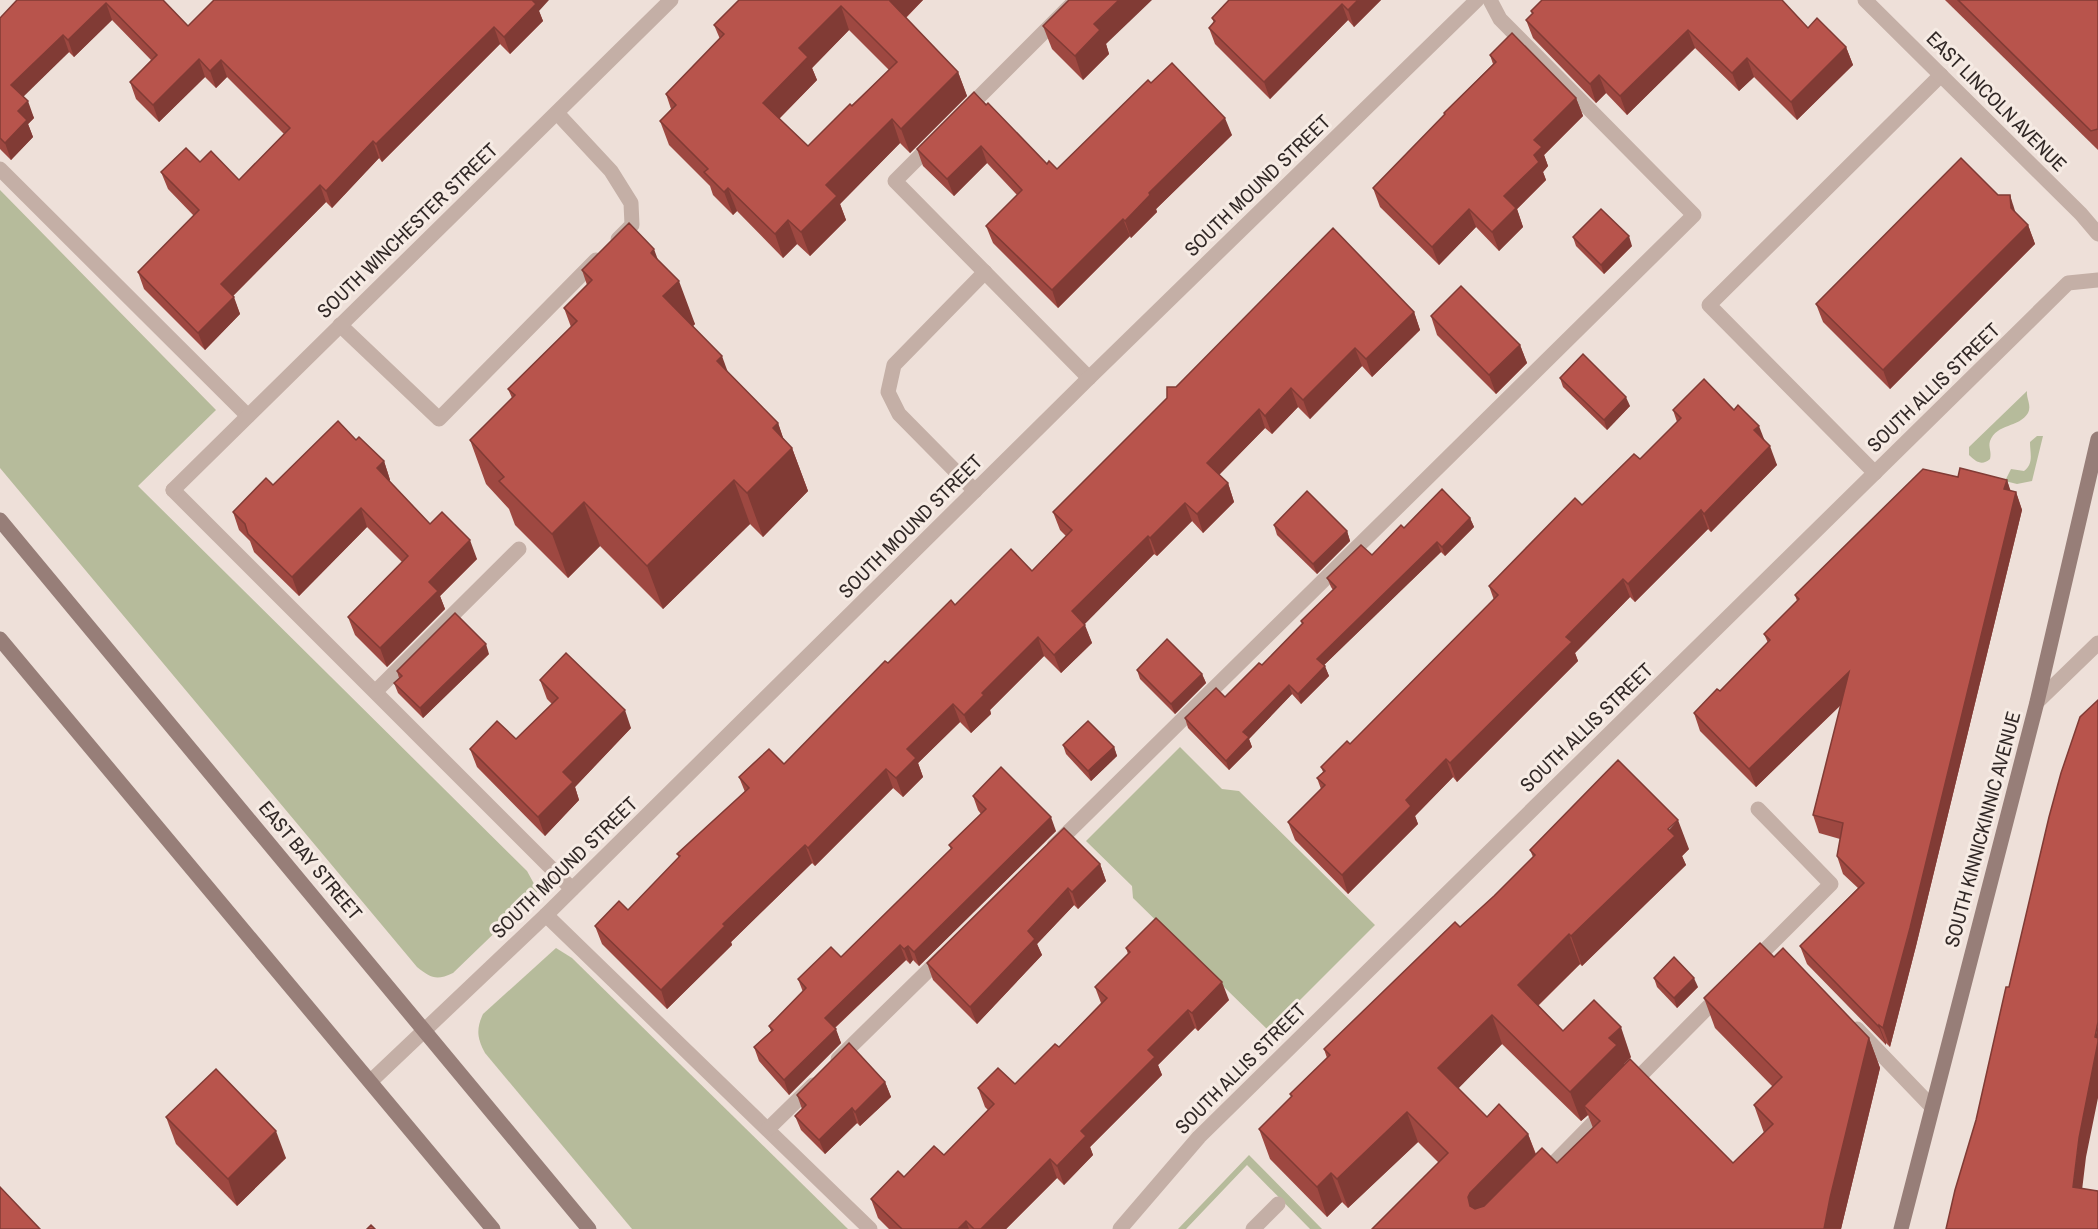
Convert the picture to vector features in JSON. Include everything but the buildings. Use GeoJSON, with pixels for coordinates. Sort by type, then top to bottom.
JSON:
{"type":"FeatureCollection","features":[{"type":"Feature","properties":{"kind":"main road","name":"SOUTH KINNICKINNIC AVENUE"},"geometry":{"type":"LineString","coordinates":[[1900,1229],[2037,702],[2098,439]]}},
{"type":"Feature","properties":{"kind":"main road","name":"EAST BAY STREET"},"geometry":{"type":"LineString","coordinates":[[0,520],[589,1229]]}},
{"type":"Feature","properties":{"kind":"main road"},"geometry":{"type":"LineString","coordinates":[[0,639],[493,1229]]}},
{"type":"Feature","properties":{"kind":"street","name":"SOUTH WINCHESTER STREET"},"geometry":{"type":"LineString","coordinates":[[376,692],[173,490],[671,0]]}},
{"type":"Feature","properties":{"kind":"street"},"geometry":{"type":"LineString","coordinates":[[1076,0],[895,181],[1089,378]]}},
{"type":"Feature","properties":{"kind":"street","name":"SOUTH MOUND STREET"},"geometry":{"type":"LineString","coordinates":[[371,1081],[546,915],[1089,378],[1477,0]]}},
{"type":"Feature","properties":{"kind":"street"},"geometry":{"type":"LineString","coordinates":[[1040,860],[1694,215],[1500,19],[1490,0]]}},
{"type":"Feature","properties":{"kind":"street","name":"EAST LINCOLN AVENUE"},"geometry":{"type":"LineString","coordinates":[[1865,0],[2081,214],[2098,234]]}},
{"type":"Feature","properties":{"kind":"street"},"geometry":{"type":"LineString","coordinates":[[1875,472],[1708,305],[1941,75]]}},
{"type":"Feature","properties":{"kind":"street"},"geometry":{"type":"LineString","coordinates":[[340,326],[439,419],[632,225],[631,203],[611,171],[556,112]]}},
{"type":"Feature","properties":{"kind":"street"},"geometry":{"type":"LineString","coordinates":[[0,169],[248,416]]}},
{"type":"Feature","properties":{"kind":"street"},"geometry":{"type":"LineString","coordinates":[[975,491],[898,414],[888,392],[894,365],[985,272]]}},
{"type":"Feature","properties":{"kind":"street","name":"SOUTH ALLIS STREET"},"geometry":{"type":"LineString","coordinates":[[1120,1229],[1199,1137],[2068,283],[2098,280]]}},
{"type":"Feature","properties":{"kind":"street"},"geometry":{"type":"LineString","coordinates":[[519,549],[376,692],[572,888]]}},
{"type":"Feature","properties":{"kind":"street"},"geometry":{"type":"LineString","coordinates":[[2037,702],[2098,643]]}},
{"type":"Feature","properties":{"kind":"street"},"geometry":{"type":"LineString","coordinates":[[1528,1189],[1735,980],[1777,947],[1831,884],[1758,809]]}},
{"type":"Feature","properties":{"kind":"street"},"geometry":{"type":"LineString","coordinates":[[546,915],[870,1229]]}},
{"type":"Feature","properties":{"kind":"street"},"geometry":{"type":"LineString","coordinates":[[768,1129],[955,944]]}},
{"type":"Feature","properties":{"kind":"street"},"geometry":{"type":"LineString","coordinates":[[1844,1015],[1932,1107]]}},
{"type":"Feature","properties":{"kind":"street"},"geometry":{"type":"LineString","coordinates":[[1252,1229],[1278,1204]]}},
{"type":"Feature","properties":{"kind":"green space"},"geometry":{"type":"Polygon","coordinates":[[[0,190],[216,410],[138,486],[527,871],[538,891],[453,973],[438,978],[426,974],[417,967],[0,468],[0,190]]]}},
{"type":"Feature","properties":{"kind":"green space"},"geometry":{"type":"Polygon","coordinates":[[[2027,391],[2028,413],[2024,418],[1993,435],[1990,441],[1990,459],[1982,463],[1974,460],[1969,455],[1969,447],[2027,391]]]}},
{"type":"Feature","properties":{"kind":"green space"},"geometry":{"type":"Polygon","coordinates":[[[2037,436],[2043,436],[2032,481],[2017,484],[2005,481],[2011,469],[2024,471],[2027,468],[2031,458],[2030,442],[2037,436]]]}},
{"type":"Feature","properties":{"kind":"green space"},"geometry":{"type":"Polygon","coordinates":[[[1180,747],[1222,789],[1239,791],[1375,925],[1269,1031],[1133,898],[1132,886],[1086,841],[1180,747]]]}},
{"type":"Feature","properties":{"kind":"green space"},"geometry":{"type":"Polygon","coordinates":[[[556,948],[572,958],[848,1229],[632,1229],[485,1053],[480,1043],[478,1029],[483,1014],[556,948]]]}},
{"type":"Feature","properties":{"kind":"green space"},"geometry":{"type":"Polygon","coordinates":[[[1249,1155],[1322,1229],[1310,1229],[1247,1165],[1186,1229],[1178,1229],[1249,1155]]]}}]}
